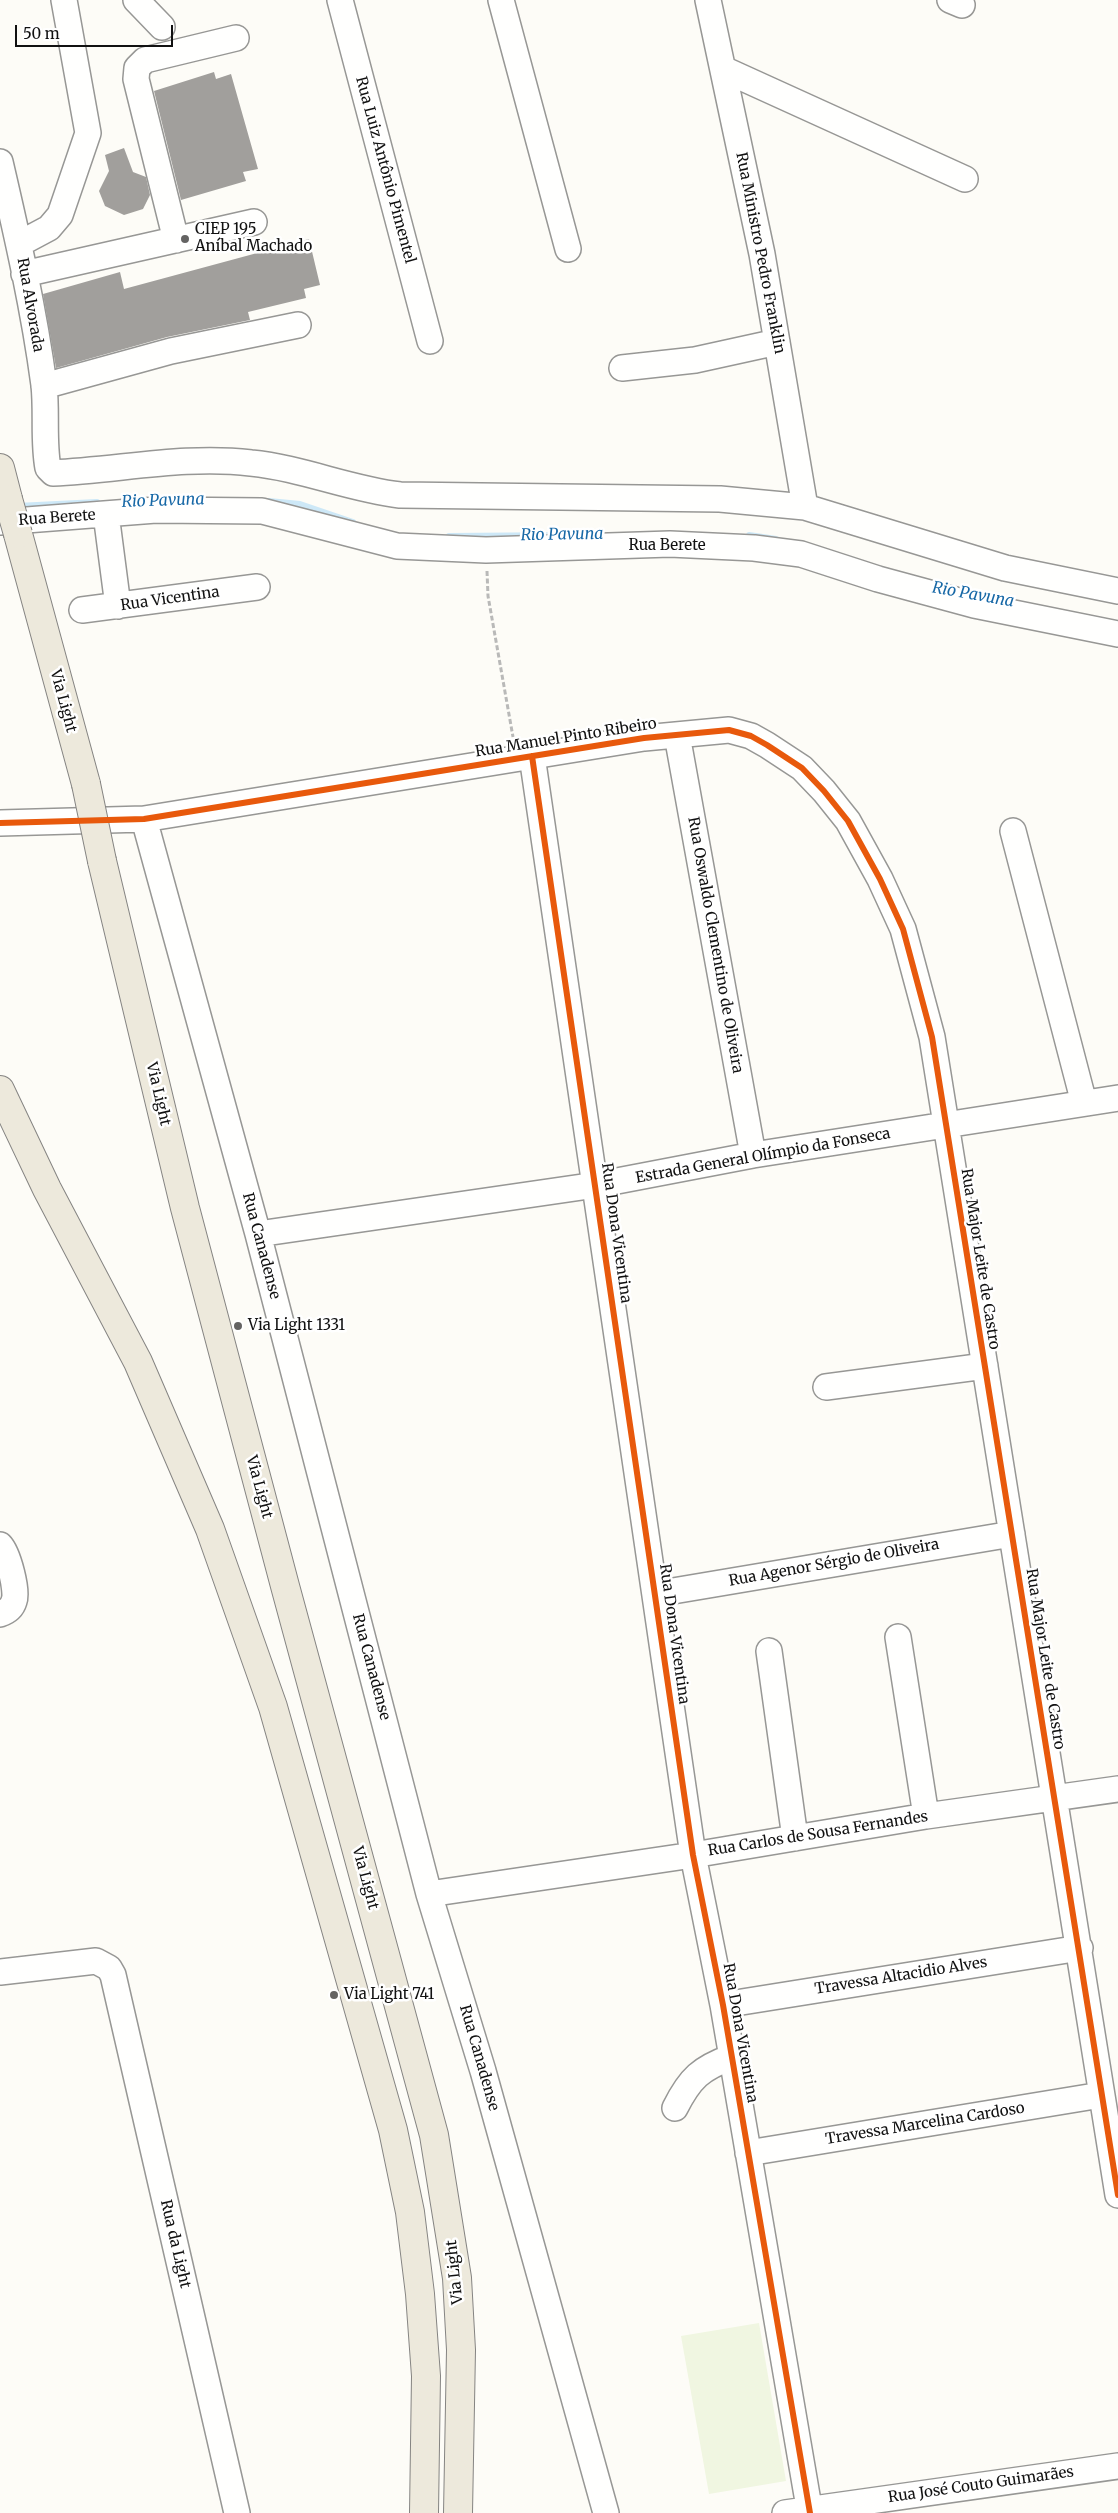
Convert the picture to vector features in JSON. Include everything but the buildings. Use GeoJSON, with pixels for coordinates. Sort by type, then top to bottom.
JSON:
{"type":"FeatureCollection","features":[{"type":"Feature","properties":{"kind":"main road","name":"Via Light"},"geometry":{"type":"LineString","coordinates":[[0,468],[9,528],[86,784],[102,861],[185,1208],[285,1586],[434,2134],[457,2278],[461,2350],[458,2513]]}},
{"type":"Feature","properties":{"kind":"main road"},"geometry":{"type":"LineString","coordinates":[[0,1090],[47,1189],[138,1362],[210,1529],[273,1707],[394,2130],[410,2212],[420,2294],[426,2376],[424,2513]]}},
{"type":"Feature","properties":{"kind":"street"},"geometry":{"type":"LineString","coordinates":[[19,244],[49,228],[60,215],[69,194],[88,133],[64,0]]}},
{"type":"Feature","properties":{"kind":"street"},"geometry":{"type":"LineString","coordinates":[[136,0],[162,27]]}},
{"type":"Feature","properties":{"kind":"street","name":"Rua Luiz Antônio Pimentel"},"geometry":{"type":"LineString","coordinates":[[340,0],[430,341]]}},
{"type":"Feature","properties":{"kind":"street"},"geometry":{"type":"LineString","coordinates":[[501,0],[568,248]]}},
{"type":"Feature","properties":{"kind":"street","name":"Rua Ministro Pedro Franklin"},"geometry":{"type":"LineString","coordinates":[[708,0],[762,254],[805,507]]}},
{"type":"Feature","properties":{"kind":"street"},"geometry":{"type":"LineString","coordinates":[[176,240],[136,79],[137,68],[145,60],[236,38]]}},
{"type":"Feature","properties":{"kind":"street"},"geometry":{"type":"LineString","coordinates":[[724,69],[965,179]]}},
{"type":"Feature","properties":{"kind":"street","name":"Rua Alvorada"},"geometry":{"type":"LineString","coordinates":[[0,162],[19,244],[44,386],[45,450],[48,468],[53,473],[202,459],[252,463],[297,471],[369,491],[400,495],[720,499],[805,507]]}},
{"type":"Feature","properties":{"kind":"street"},"geometry":{"type":"LineString","coordinates":[[24,274],[254,222]]}},
{"type":"Feature","properties":{"kind":"street"},"geometry":{"type":"LineString","coordinates":[[44,386],[170,351],[298,325]]}},
{"type":"Feature","properties":{"kind":"street"},"geometry":{"type":"LineString","coordinates":[[622,368],[695,360],[777,342]]}},
{"type":"Feature","properties":{"kind":"street"},"geometry":{"type":"LineString","coordinates":[[805,507],[1005,568],[1118,591]]}},
{"type":"Feature","properties":{"kind":"street","name":"Rua Berete"},"geometry":{"type":"LineString","coordinates":[[9,528],[106,514],[194,510],[262,511],[397,546],[486,550],[670,544],[754,548],[792,552],[878,579],[974,604],[1118,634]]}},
{"type":"Feature","properties":{"kind":"street"},"geometry":{"type":"LineString","coordinates":[[106,514],[118,606]]}},
{"type":"Feature","properties":{"kind":"street","name":"Rua Vicentina"},"geometry":{"type":"LineString","coordinates":[[82,610],[257,587]]}},
{"type":"Feature","properties":{"kind":"street","name":"Rua Manuel Pinto Ribeiro"},"geometry":{"type":"LineString","coordinates":[[0,823],[144,819],[644,738],[729,730],[750,736],[784,754],[802,768],[824,791],[848,821],[880,878],[903,929],[932,1037],[946,1126]]}},
{"type":"Feature","properties":{"kind":"street","name":"Rua Oswaldo Clementino de Oliveira"},"geometry":{"type":"LineString","coordinates":[[677,735],[753,1155]]}},
{"type":"Feature","properties":{"kind":"street","name":"Rua Dona Vicentina"},"geometry":{"type":"LineString","coordinates":[[525,757],[596,1185],[693,1855],[723,2005],[748,2153],[801,2512]]}},
{"type":"Feature","properties":{"kind":"street","name":"Rua Canadense"},"geometry":{"type":"LineString","coordinates":[[144,819],[258,1234],[429,1894],[483,2071],[606,2513]]}},
{"type":"Feature","properties":{"kind":"street"},"geometry":{"type":"LineString","coordinates":[[1013,831],[1084,1103]]}},
{"type":"Feature","properties":{"kind":"street","name":"Estrada General Olímpio da Fonseca"},"geometry":{"type":"LineString","coordinates":[[258,1234],[596,1185],[753,1155],[1118,1098]]}},
{"type":"Feature","properties":{"kind":"street","name":"Rua Major Leite de Castro"},"geometry":{"type":"LineString","coordinates":[[946,1126],[1080,1948],[1101,2095],[1118,2195]]}},
{"type":"Feature","properties":{"kind":"street"},"geometry":{"type":"LineString","coordinates":[[826,1387],[985,1366]]}},
{"type":"Feature","properties":{"kind":"street","name":"Rua Agenor Sérgio de Oliveira"},"geometry":{"type":"LineString","coordinates":[[655,1594],[1012,1534]]}},
{"type":"Feature","properties":{"kind":"street"},"geometry":{"type":"LineString","coordinates":[[0,1545],[6,1554],[16,1593],[14,1603],[8,1611],[0,1614]]}},
{"type":"Feature","properties":{"kind":"street"},"geometry":{"type":"LineString","coordinates":[[898,1637],[926,1816]]}},
{"type":"Feature","properties":{"kind":"street"},"geometry":{"type":"LineString","coordinates":[[769,1651],[796,1838]]}},
{"type":"Feature","properties":{"kind":"street","name":"Rua Carlos de Sousa Fernandes"},"geometry":{"type":"LineString","coordinates":[[429,1894],[693,1855],[926,1816],[1118,1789]]}},
{"type":"Feature","properties":{"kind":"street","name":"Travessa Altacidio Alves"},"geometry":{"type":"LineString","coordinates":[[723,2005],[1080,1948]]}},
{"type":"Feature","properties":{"kind":"street","name":"Rua da Light"},"geometry":{"type":"LineString","coordinates":[[0,1972],[96,1961],[110,1968],[237,2513]]}},
{"type":"Feature","properties":{"kind":"street"},"geometry":{"type":"LineString","coordinates":[[675,2108],[684,2089],[697,2074],[710,2065],[732,2057]]}},
{"type":"Feature","properties":{"kind":"street","name":"Travessa Marcelina Cardoso"},"geometry":{"type":"LineString","coordinates":[[748,2153],[1101,2095]]}},
{"type":"Feature","properties":{"kind":"street","name":"Rua José Couto Guimarães"},"geometry":{"type":"LineString","coordinates":[[801,2512],[1118,2466]]}},
{"type":"Feature","properties":{"kind":"path"},"geometry":{"type":"LineString","coordinates":[[486,550],[488,596],[525,757]]}},
{"type":"Feature","properties":{"kind":"green space"},"geometry":{"type":"Polygon","coordinates":[[[759,2323],[786,2481],[709,2494],[681,2336],[759,2323]]]}},
{"type":"Feature","properties":{"kind":"waterway","name":"Rio Pavuna"},"geometry":{"type":"LineString","coordinates":[[269,501],[300,504],[353,522]]}},
{"type":"Feature","properties":{"kind":"waterway","name":"Rio Pavuna"},"geometry":{"type":"LineString","coordinates":[[17,506],[97,502]]}},
{"type":"Feature","properties":{"kind":"waterway","name":"Rio Pavuna"},"geometry":{"type":"LineString","coordinates":[[449,536],[571,535]]}},
{"type":"Feature","properties":{"kind":"waterway","name":"Rio Pavuna"},"geometry":{"type":"LineString","coordinates":[[749,535],[776,539]]}},
{"type":"Feature","properties":{"kind":"cycle path"},"geometry":{"type":"LineString","coordinates":[[0,823],[144,819],[644,738],[729,730],[751,736],[767,745],[802,768],[824,791],[848,821],[880,879],[903,929],[932,1037],[1118,2195]]}},
{"type":"Feature","properties":{"kind":"cycle path"},"geometry":{"type":"LineString","coordinates":[[532,756],[693,1855],[723,2005],[810,2513]]}},
{"type":"Feature","properties":{"kind":"place","name":"CIEP 195 Aníbal Machado"},"geometry":{"type":"Point","coordinates":[185,239]}},
{"type":"Feature","properties":{"kind":"place","name":"Via Light 1331"},"geometry":{"type":"Point","coordinates":[238,1326]}},
{"type":"Feature","properties":{"kind":"place","name":"Via Light 741"},"geometry":{"type":"Point","coordinates":[334,1995]}}]}
